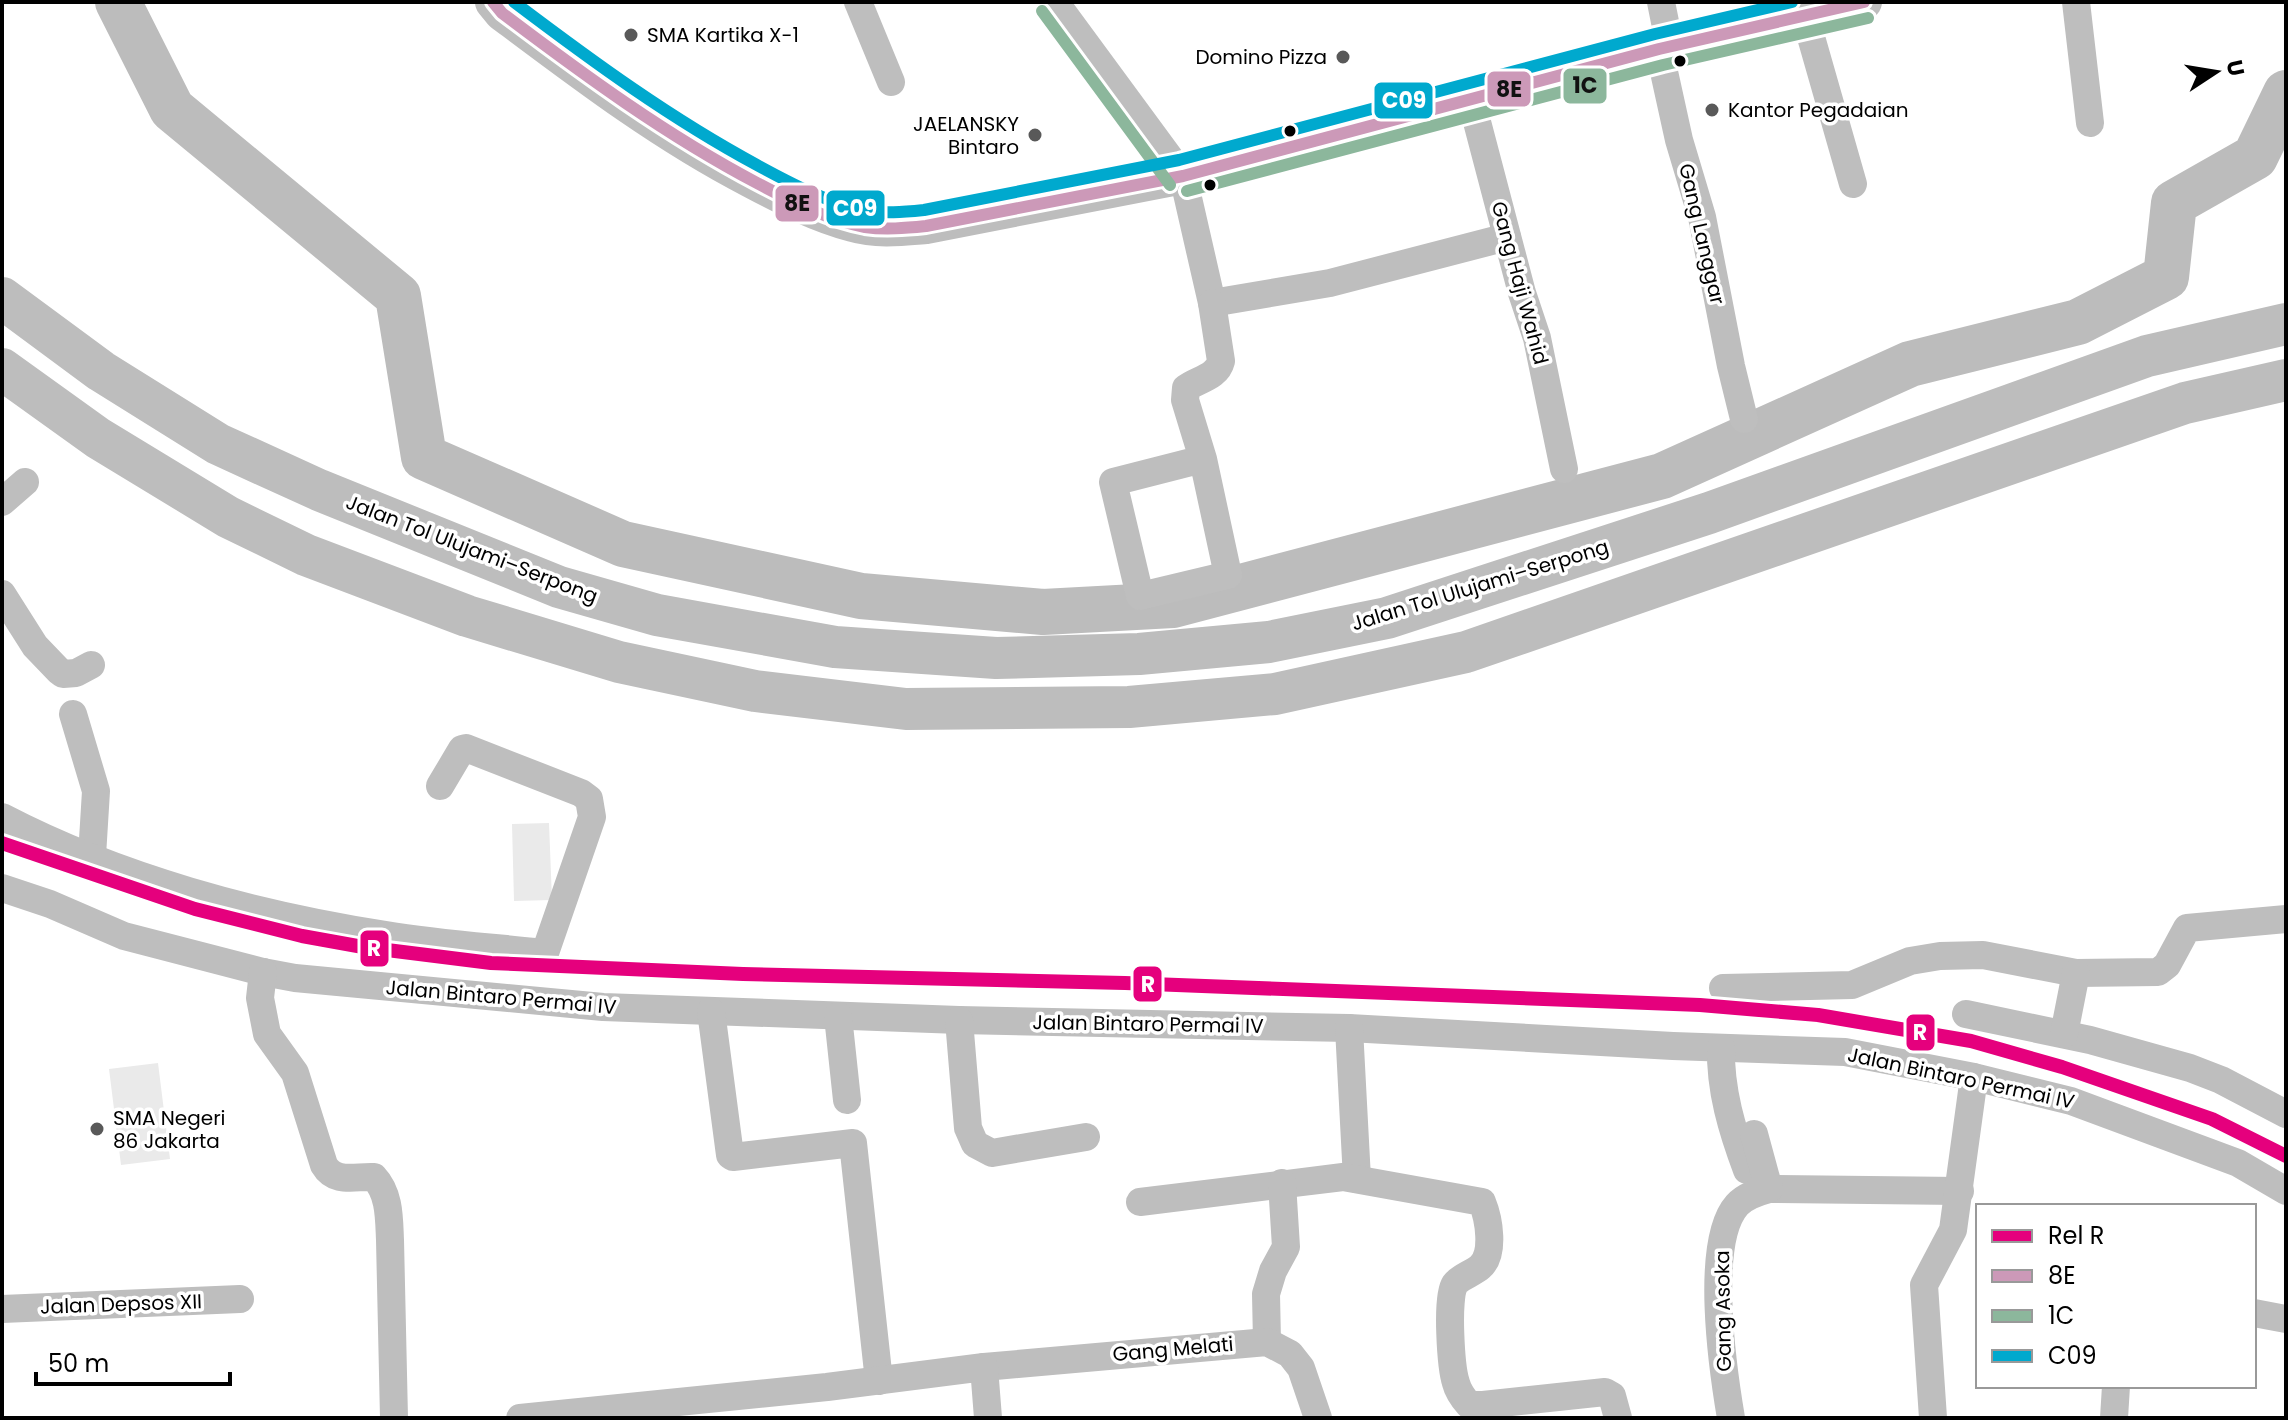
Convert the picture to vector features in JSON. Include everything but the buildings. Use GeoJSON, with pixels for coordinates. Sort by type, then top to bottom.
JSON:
{"type":"FeatureCollection","features":[{"type":"Feature","properties":{"kind":"highway","name":"Jalan Tol Ulujami–Serpong"},"geometry":{"type":"LineString","coordinates":[[2,298],[101,371],[218,444],[319,490],[559,587],[657,615],[835,647],[996,658],[1139,654],[1269,642],[1387,618],[1709,513],[2147,356],[2286,324]]}},
{"type":"Feature","properties":{"kind":"highway"},"geometry":{"type":"LineString","coordinates":[[2,369],[98,438],[228,517],[306,555],[467,616],[619,662],[755,691],[906,709],[1129,707],[1275,694],[1466,652],[2185,403],[2286,380]]}},
{"type":"Feature","properties":{"kind":"main road"},"geometry":{"type":"LineString","coordinates":[[493,2],[502,13],[616,99],[708,158],[775,193],[855,225],[890,228],[926,226],[1183,176],[1665,48],[1864,2]]}},
{"type":"Feature","properties":{"kind":"street"},"geometry":{"type":"LineString","coordinates":[[858,2],[891,82]]}},
{"type":"Feature","properties":{"kind":"street"},"geometry":{"type":"LineString","coordinates":[[1055,2],[1183,176],[1212,303],[1221,361],[1215,373],[1191,385],[1185,393],[1203,459],[1228,575],[1140,596],[1113,482],[1203,459]]}},
{"type":"Feature","properties":{"kind":"street","name":"Gang Langgar"},"geometry":{"type":"LineString","coordinates":[[1661,2],[1679,140],[1702,217],[1744,419]]}},
{"type":"Feature","properties":{"kind":"street"},"geometry":{"type":"LineString","coordinates":[[2076,2],[2090,123]]}},
{"type":"Feature","properties":{"kind":"street"},"geometry":{"type":"LineString","coordinates":[[1805,16],[1853,184]]}},
{"type":"Feature","properties":{"kind":"street","name":"Gang Haji Wahid"},"geometry":{"type":"LineString","coordinates":[[1471,99],[1537,338],[1564,469]]}},
{"type":"Feature","properties":{"kind":"street"},"geometry":{"type":"LineString","coordinates":[[1212,303],[1330,283],[1507,237]]}},
{"type":"Feature","properties":{"kind":"street"},"geometry":{"type":"LineString","coordinates":[[2,502],[25,482]]}},
{"type":"Feature","properties":{"kind":"street"},"geometry":{"type":"LineString","coordinates":[[2,594],[42,656],[59,671],[63,674],[76,673],[91,665]]}},
{"type":"Feature","properties":{"kind":"street"},"geometry":{"type":"LineString","coordinates":[[73,714],[96,791],[92,856]]}},
{"type":"Feature","properties":{"kind":"street"},"geometry":{"type":"LineString","coordinates":[[2,817],[31,832],[167,885],[389,936],[545,953],[592,817],[589,799],[581,793],[464,748],[440,786]]}},
{"type":"Feature","properties":{"kind":"street","name":"Jalan Bintaro Permai IV"},"geometry":{"type":"LineString","coordinates":[[2,888],[50,904],[124,936],[263,972],[295,978],[603,1007],[959,1020],[1349,1028],[1845,1052],[1974,1077],[2071,1101],[2238,1163],[2286,1191]]}},
{"type":"Feature","properties":{"kind":"street"},"geometry":{"type":"LineString","coordinates":[[1723,988],[1852,985],[1910,961],[1940,956],[1983,955],[2076,973],[2158,972],[2167,965],[2187,928],[2286,919]]}},
{"type":"Feature","properties":{"kind":"street"},"geometry":{"type":"LineString","coordinates":[[263,972],[260,998],[267,1034],[295,1073],[324,1165],[329,1174],[337,1177],[370,1177],[378,1181],[389,1212],[380,1241],[394,1418]]}},
{"type":"Feature","properties":{"kind":"street"},"geometry":{"type":"LineString","coordinates":[[2064,1034],[2076,973]]}},
{"type":"Feature","properties":{"kind":"street"},"geometry":{"type":"LineString","coordinates":[[711,1011],[730,1155],[853,1143],[879,1381]]}},
{"type":"Feature","properties":{"kind":"street"},"geometry":{"type":"LineString","coordinates":[[1966,1014],[2064,1034],[2190,1068],[2221,1080],[2286,1114]]}},
{"type":"Feature","properties":{"kind":"street"},"geometry":{"type":"LineString","coordinates":[[838,1016],[847,1100]]}},
{"type":"Feature","properties":{"kind":"street"},"geometry":{"type":"LineString","coordinates":[[959,1020],[968,1128],[975,1144],[992,1153],[1086,1137]]}},
{"type":"Feature","properties":{"kind":"street"},"geometry":{"type":"LineString","coordinates":[[1349,1028],[1357,1179]]}},
{"type":"Feature","properties":{"kind":"street"},"geometry":{"type":"LineString","coordinates":[[1721,1048],[1721,1067],[1732,1129],[1762,1191]]}},
{"type":"Feature","properties":{"kind":"street"},"geometry":{"type":"LineString","coordinates":[[1933,1418],[1924,1285],[1953,1230],[1974,1077]]}},
{"type":"Feature","properties":{"kind":"street"},"geometry":{"type":"LineString","coordinates":[[1754,1134],[1762,1191]]}},
{"type":"Feature","properties":{"kind":"street"},"geometry":{"type":"LineString","coordinates":[[1140,1202],[1329,1177],[1357,1179],[1482,1202],[1486,1212],[1489,1255],[1482,1265],[1455,1282],[1450,1298],[1455,1382],[1469,1405],[1605,1392],[1612,1396],[1618,1418]]}},
{"type":"Feature","properties":{"kind":"street"},"geometry":{"type":"LineString","coordinates":[[1282,1183],[1286,1247],[1273,1271],[1266,1294],[1267,1342],[1290,1354],[1301,1368],[1318,1418]]}},
{"type":"Feature","properties":{"kind":"street"},"geometry":{"type":"LineString","coordinates":[[1762,1191],[1960,1191]]}},
{"type":"Feature","properties":{"kind":"street","name":"Gang Asoka"},"geometry":{"type":"LineString","coordinates":[[1731,1418],[1722,1365],[1719,1263],[1726,1222],[1737,1205],[1762,1191]]}},
{"type":"Feature","properties":{"kind":"street","name":"Jalan Depsos XII"},"geometry":{"type":"LineString","coordinates":[[2,1309],[240,1299]]}},
{"type":"Feature","properties":{"kind":"street"},"geometry":{"type":"LineString","coordinates":[[2256,1313],[2286,1319]]}},
{"type":"Feature","properties":{"kind":"street","name":"Gang Melati"},"geometry":{"type":"LineString","coordinates":[[520,1418],[879,1381],[984,1367],[1267,1342]]}},
{"type":"Feature","properties":{"kind":"street"},"geometry":{"type":"LineString","coordinates":[[984,1367],[988,1418]]}},
{"type":"Feature","properties":{"kind":"street"},"geometry":{"type":"LineString","coordinates":[[2114,1418],[2116,1388]]}},
{"type":"Feature","properties":{"kind":"shaded area"},"geometry":{"type":"Polygon","coordinates":[[[549,823],[552,900],[514,901],[512,824],[549,823]]]}},
{"type":"Feature","properties":{"kind":"shaded area"},"geometry":{"type":"Polygon","coordinates":[[[158,1063],[170,1159],[121,1165],[109,1069],[158,1063]]]}},
{"type":"Feature","properties":{"kind":"waterway"},"geometry":{"type":"LineString","coordinates":[[118,2],[172,109],[398,296],[424,457],[623,544],[861,596],[1043,612],[1173,605],[1662,476],[1910,364],[2078,322],[2166,277],[2174,203],[2255,157],[2286,93]]}},
{"type":"Feature","properties":{"kind":"rail line","name":"R"},"geometry":{"type":"LineString","coordinates":[[2,843],[195,909],[302,936],[491,963],[1700,1005],[1818,1015],[1971,1041],[2062,1067],[2212,1119],[2286,1156]]}},
{"type":"Feature","properties":{"kind":"transit line","name":"8E"},"geometry":{"type":"LineString","coordinates":[[493,2],[502,13],[595,81],[723,164],[823,215],[851,224],[888,229],[926,226],[1183,176],[1659,49],[1864,2]]}},
{"type":"Feature","properties":{"kind":"transit line","name":"C09"},"geometry":{"type":"LineString","coordinates":[[514,2],[632,88],[725,147],[822,197],[849,207],[886,212],[924,210],[1179,160],[1655,34],[1792,2]]}},
{"type":"Feature","properties":{"kind":"transit line","name":"1C"},"geometry":{"type":"LineString","coordinates":[[1042,11],[1170,185]]}},
{"type":"Feature","properties":{"kind":"transit line","name":"1C"},"geometry":{"type":"LineString","coordinates":[[1187,191],[1663,65],[1868,18]]}},
{"type":"Feature","properties":{"kind":"place","name":"SMA Kartika X-1"},"geometry":{"type":"Point","coordinates":[631,35]}},
{"type":"Feature","properties":{"kind":"place","name":"Domino Pizza"},"geometry":{"type":"Point","coordinates":[1343,57]}},
{"type":"Feature","properties":{"kind":"place","name":"Kantor Pegadaian"},"geometry":{"type":"Point","coordinates":[1712,110]}},
{"type":"Feature","properties":{"kind":"place","name":"JAELANSKY Bintaro"},"geometry":{"type":"Point","coordinates":[1035,135]}},
{"type":"Feature","properties":{"kind":"place","name":"SMA Negeri 86 Jakarta"},"geometry":{"type":"Point","coordinates":[97,1129]}}]}
